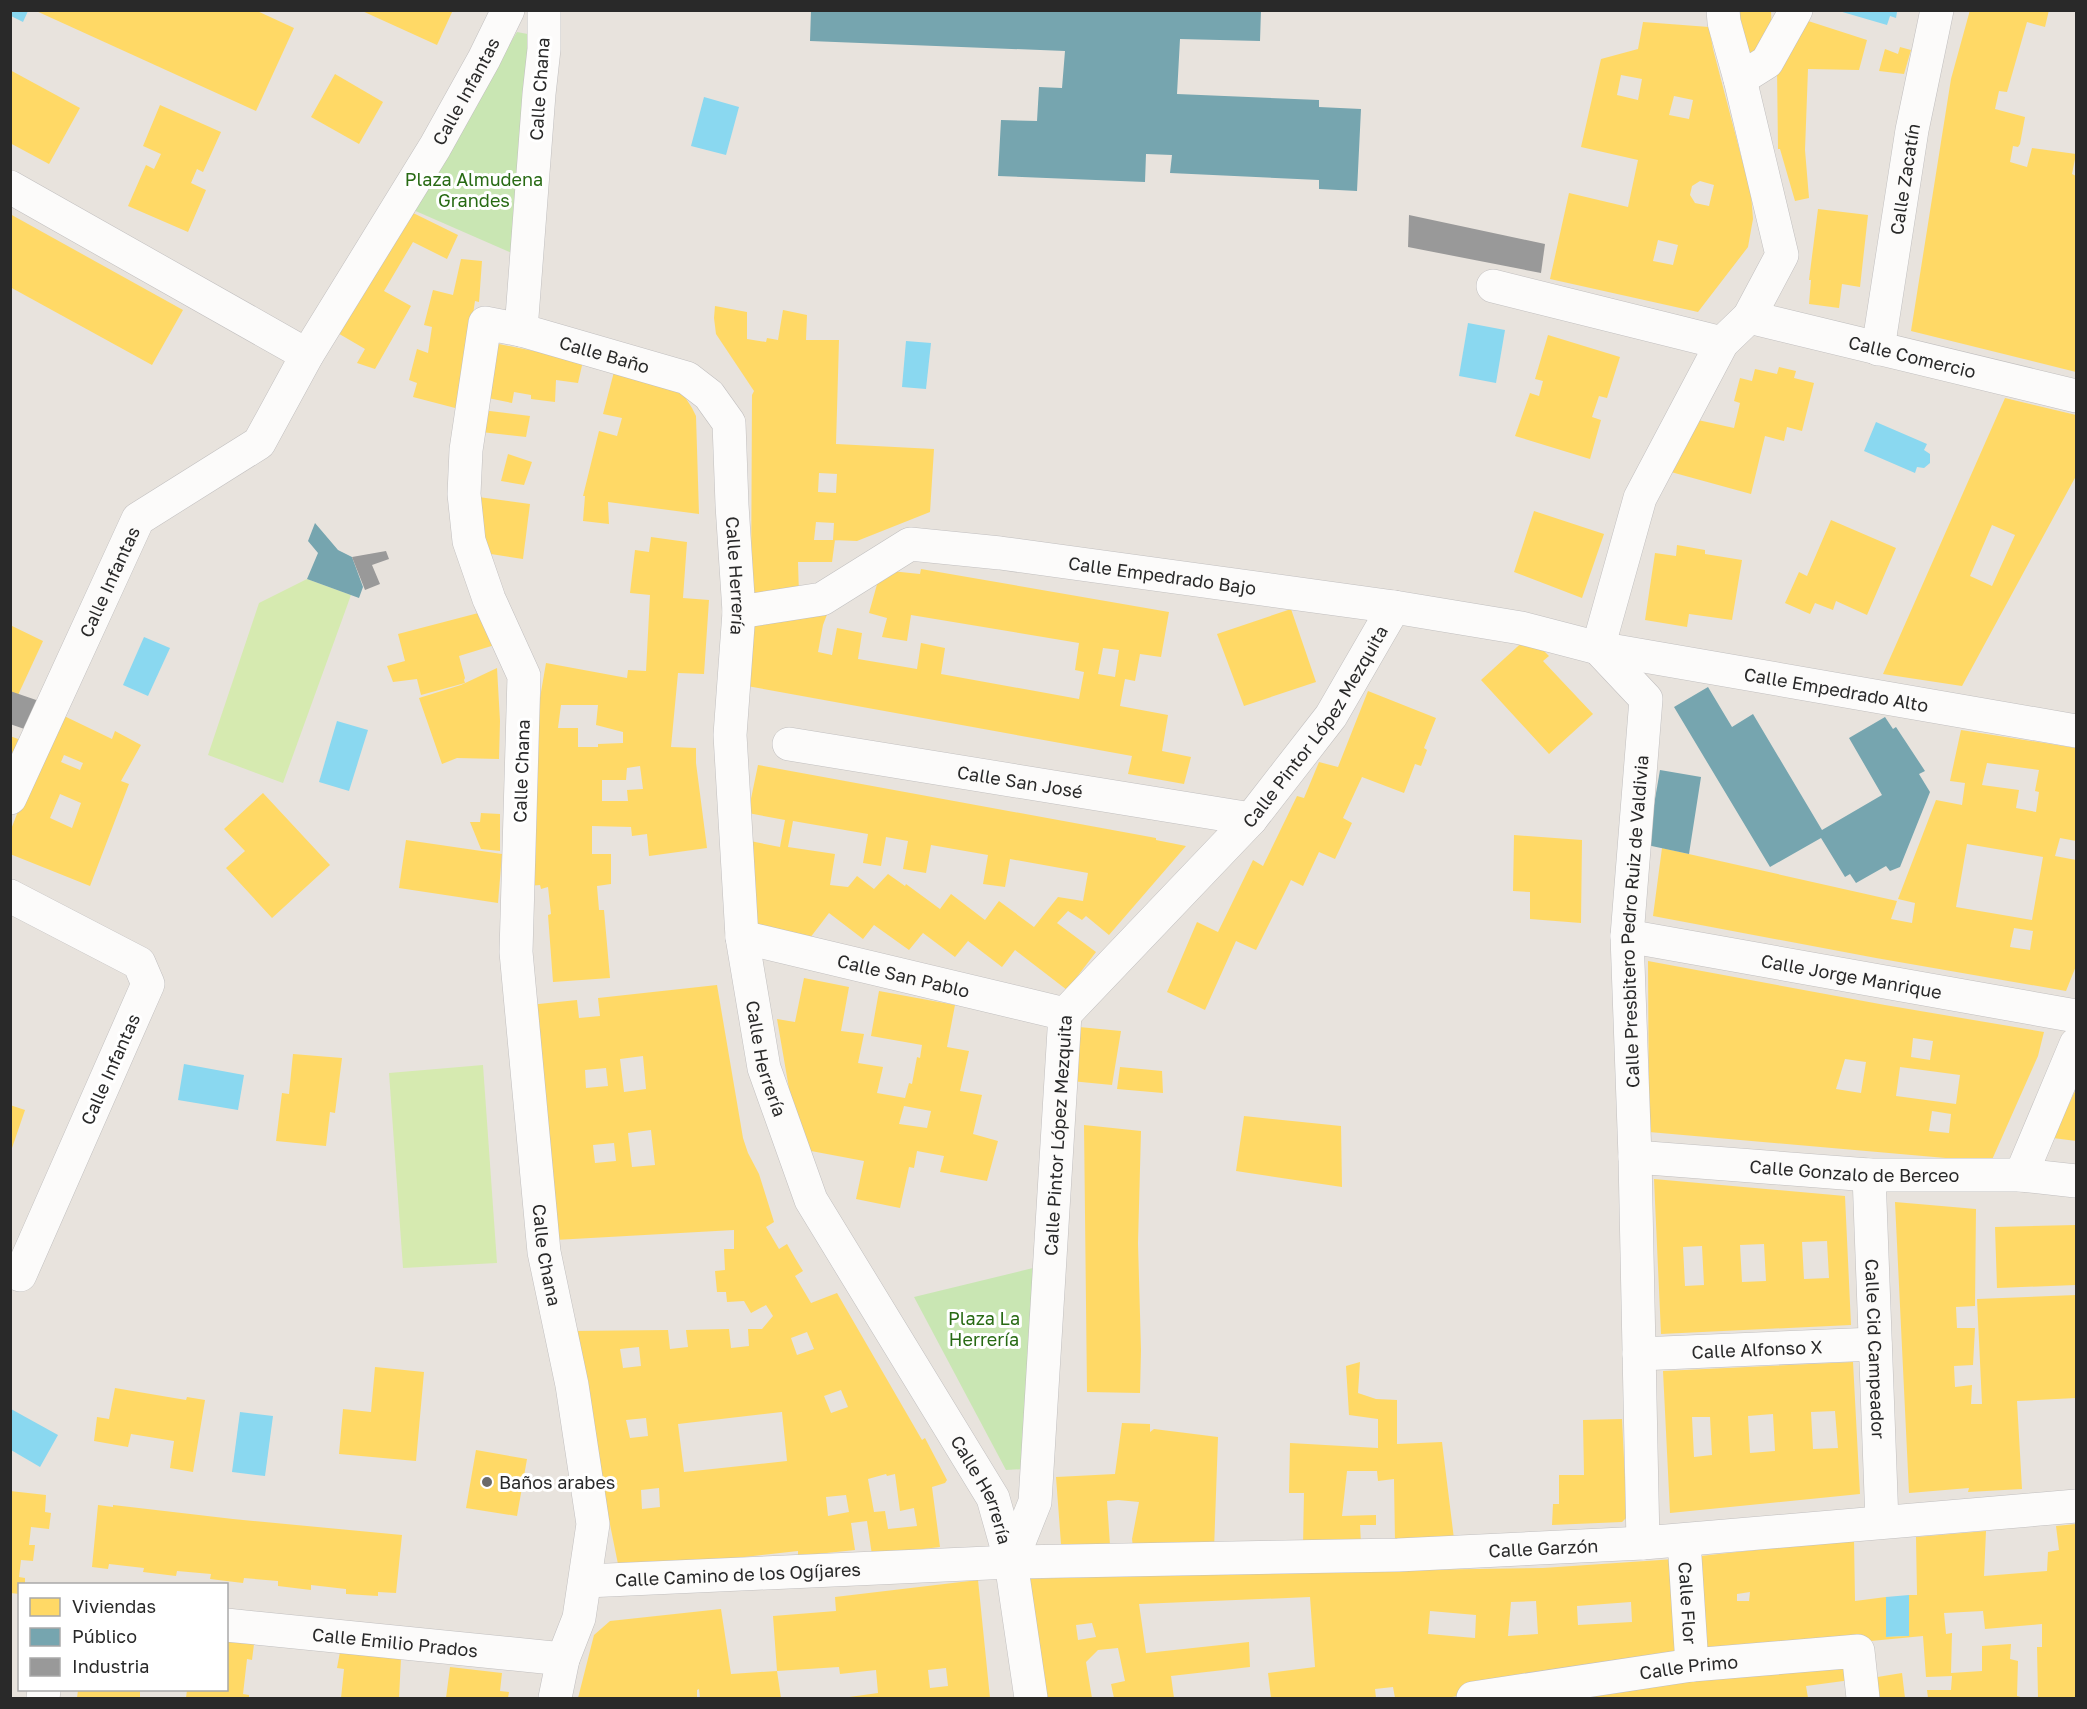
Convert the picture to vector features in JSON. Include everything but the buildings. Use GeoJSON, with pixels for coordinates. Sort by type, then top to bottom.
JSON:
{"type":"FeatureCollection","features":[{"type":"Feature","properties":{"kind":"street","name":"Calle Infantas"},"geometry":{"type":"LineString","coordinates":[[10,798],[138,519],[259,443],[307,355],[424,167],[484,59],[508,10]]}},
{"type":"Feature","properties":{"kind":"street","name":"Calle Chana"},"geometry":{"type":"LineString","coordinates":[[544,10],[544,49],[521,330],[485,323],[466,450],[464,494],[469,541],[489,599],[524,676],[516,952],[544,1252],[572,1385],[593,1524],[585,1581]]}},
{"type":"Feature","properties":{"kind":"street"},"geometry":{"type":"LineString","coordinates":[[1598,648],[1640,498],[1722,343],[1749,317],[1782,255],[1724,22],[1723,10]]}},
{"type":"Feature","properties":{"kind":"street"},"geometry":{"type":"LineString","coordinates":[[1740,79],[1767,62],[1796,10]]}},
{"type":"Feature","properties":{"kind":"street","name":"Calle Zacatín"},"geometry":{"type":"LineString","coordinates":[[1878,349],[1912,130],[1937,10]]}},
{"type":"Feature","properties":{"kind":"street"},"geometry":{"type":"LineString","coordinates":[[10,187],[307,355]]}},
{"type":"Feature","properties":{"kind":"street"},"geometry":{"type":"LineString","coordinates":[[1493,286],[1722,343]]}},
{"type":"Feature","properties":{"kind":"street","name":"Calle Comercio"},"geometry":{"type":"LineString","coordinates":[[1749,317],[2076,396]]}},
{"type":"Feature","properties":{"kind":"street","name":"Calle Baño"},"geometry":{"type":"LineString","coordinates":[[521,330],[687,378]]}},
{"type":"Feature","properties":{"kind":"street","name":"Calle Herrería"},"geometry":{"type":"LineString","coordinates":[[687,378],[709,395],[729,423],[739,612],[730,735],[742,938],[764,1068],[811,1200],[993,1498],[1011,1562],[1031,1698]]}},
{"type":"Feature","properties":{"kind":"street","name":"Calle Empedrado Bajo"},"geometry":{"type":"LineString","coordinates":[[739,612],[822,599],[910,544],[1012,554],[1394,607],[1521,628],[1598,648]]}},
{"type":"Feature","properties":{"kind":"street","name":"Calle Pintor López Mezquita"},"geometry":{"type":"LineString","coordinates":[[1011,1562],[1035,1502],[1065,1014],[1251,819],[1331,716],[1394,607]]}},
{"type":"Feature","properties":{"kind":"street","name":"Calle Empedrado Alto"},"geometry":{"type":"LineString","coordinates":[[1598,648],[2076,731]]}},
{"type":"Feature","properties":{"kind":"street","name":"Calle Presbitero Pedro Ruiz de Valdivia"},"geometry":{"type":"LineString","coordinates":[[1598,648],[1646,699],[1627,936],[1635,1157],[1642,1543]]}},
{"type":"Feature","properties":{"kind":"street","name":"Calle San José"},"geometry":{"type":"LineString","coordinates":[[789,744],[1251,819]]}},
{"type":"Feature","properties":{"kind":"street","name":"Calle Infantas"},"geometry":{"type":"LineString","coordinates":[[10,896],[140,963],[148,984],[20,1275]]}},
{"type":"Feature","properties":{"kind":"street","name":"Calle Jorge Manrique"},"geometry":{"type":"LineString","coordinates":[[1627,936],[2076,1016]]}},
{"type":"Feature","properties":{"kind":"street","name":"Calle San Pablo"},"geometry":{"type":"LineString","coordinates":[[742,938],[1065,1014]]}},
{"type":"Feature","properties":{"kind":"street"},"geometry":{"type":"LineString","coordinates":[[2021,1175],[2076,1044]]}},
{"type":"Feature","properties":{"kind":"street","name":"Calle Gonzalo de Berceo"},"geometry":{"type":"LineString","coordinates":[[1635,1157],[1869,1175],[2021,1175],[2076,1180]]}},
{"type":"Feature","properties":{"kind":"street","name":"Calle Cid Campeador"},"geometry":{"type":"LineString","coordinates":[[1869,1175],[1882,1522]]}},
{"type":"Feature","properties":{"kind":"street","name":"Calle Alfonso X"},"geometry":{"type":"LineString","coordinates":[[1639,1354],[1875,1344]]}},
{"type":"Feature","properties":{"kind":"street","name":"Calle Garzón"},"geometry":{"type":"LineString","coordinates":[[1011,1562],[1398,1555],[1684,1541],[2076,1506]]}},
{"type":"Feature","properties":{"kind":"street","name":"Calle Flor"},"geometry":{"type":"LineString","coordinates":[[1684,1541],[1692,1665]]}},
{"type":"Feature","properties":{"kind":"street","name":"Calle Camino de los Ogíjares"},"geometry":{"type":"LineString","coordinates":[[585,1581],[1011,1562]]}},
{"type":"Feature","properties":{"kind":"street"},"geometry":{"type":"LineString","coordinates":[[555,1698],[563,1659],[579,1618],[585,1581]]}},
{"type":"Feature","properties":{"kind":"street","name":"Calle Emilio Prados"},"geometry":{"type":"LineString","coordinates":[[228,1625],[563,1659]]}},
{"type":"Feature","properties":{"kind":"street","name":"Calle Primo"},"geometry":{"type":"LineString","coordinates":[[1473,1698],[1692,1665],[1858,1651],[1863,1698]]}},
{"type":"Feature","properties":{"kind":"green space","name":"Plaza Almudena Grandes"},"geometry":{"type":"Polygon","coordinates":[[[517,32],[533,35],[512,253],[411,209],[517,32]]]}},
{"type":"Feature","properties":{"kind":"green space"},"geometry":{"type":"Polygon","coordinates":[[[307,579],[351,595],[283,783],[208,755],[259,603],[307,579]]]}},
{"type":"Feature","properties":{"kind":"green space"},"geometry":{"type":"Polygon","coordinates":[[[483,1065],[497,1263],[403,1268],[389,1073],[483,1065]]]}},
{"type":"Feature","properties":{"kind":"green space","name":"Plaza La Herrería"},"geometry":{"type":"Polygon","coordinates":[[[1033,1268],[1025,1469],[1006,1470],[914,1297],[1033,1268]]]}},
{"type":"Feature","properties":{"kind":"water"},"geometry":{"type":"Polygon","coordinates":[[[11,10],[28,11],[23,22],[11,16],[11,10]]]}},
{"type":"Feature","properties":{"kind":"water"},"geometry":{"type":"Polygon","coordinates":[[[1894,10],[1897,12],[1896,18],[1890,16],[1887,25],[1839,11],[1894,10]]]}},
{"type":"Feature","properties":{"kind":"water"},"geometry":{"type":"Polygon","coordinates":[[[704,97],[739,107],[726,155],[691,146],[704,97]]]}},
{"type":"Feature","properties":{"kind":"water"},"geometry":{"type":"Polygon","coordinates":[[[1468,323],[1505,330],[1496,383],[1459,376],[1468,323]]]}},
{"type":"Feature","properties":{"kind":"water"},"geometry":{"type":"Polygon","coordinates":[[[906,341],[931,343],[926,389],[902,387],[906,341]]]}},
{"type":"Feature","properties":{"kind":"water"},"geometry":{"type":"Polygon","coordinates":[[[1876,422],[1927,444],[1924,450],[1930,454],[1930,463],[1924,468],[1917,467],[1915,473],[1864,451],[1876,422]]]}},
{"type":"Feature","properties":{"kind":"water"},"geometry":{"type":"Polygon","coordinates":[[[144,637],[170,648],[148,696],[123,685],[144,637]]]}},
{"type":"Feature","properties":{"kind":"water"},"geometry":{"type":"Polygon","coordinates":[[[337,721],[368,730],[349,791],[319,782],[337,721]]]}},
{"type":"Feature","properties":{"kind":"water"},"geometry":{"type":"Polygon","coordinates":[[[184,1064],[244,1075],[238,1110],[178,1100],[184,1064]]]}},
{"type":"Feature","properties":{"kind":"water"},"geometry":{"type":"Polygon","coordinates":[[[11,1409],[58,1435],[40,1467],[11,1450],[11,1409]]]}},
{"type":"Feature","properties":{"kind":"water"},"geometry":{"type":"Polygon","coordinates":[[[240,1412],[273,1416],[265,1476],[232,1472],[240,1412]]]}},
{"type":"Feature","properties":{"kind":"water"},"geometry":{"type":"Polygon","coordinates":[[[1909,1595],[1909,1636],[1886,1637],[1886,1597],[1909,1595]]]}},
{"type":"Feature","properties":{"kind":"place","name":"Baños arabes"},"geometry":{"type":"Point","coordinates":[487,1482]}}]}
